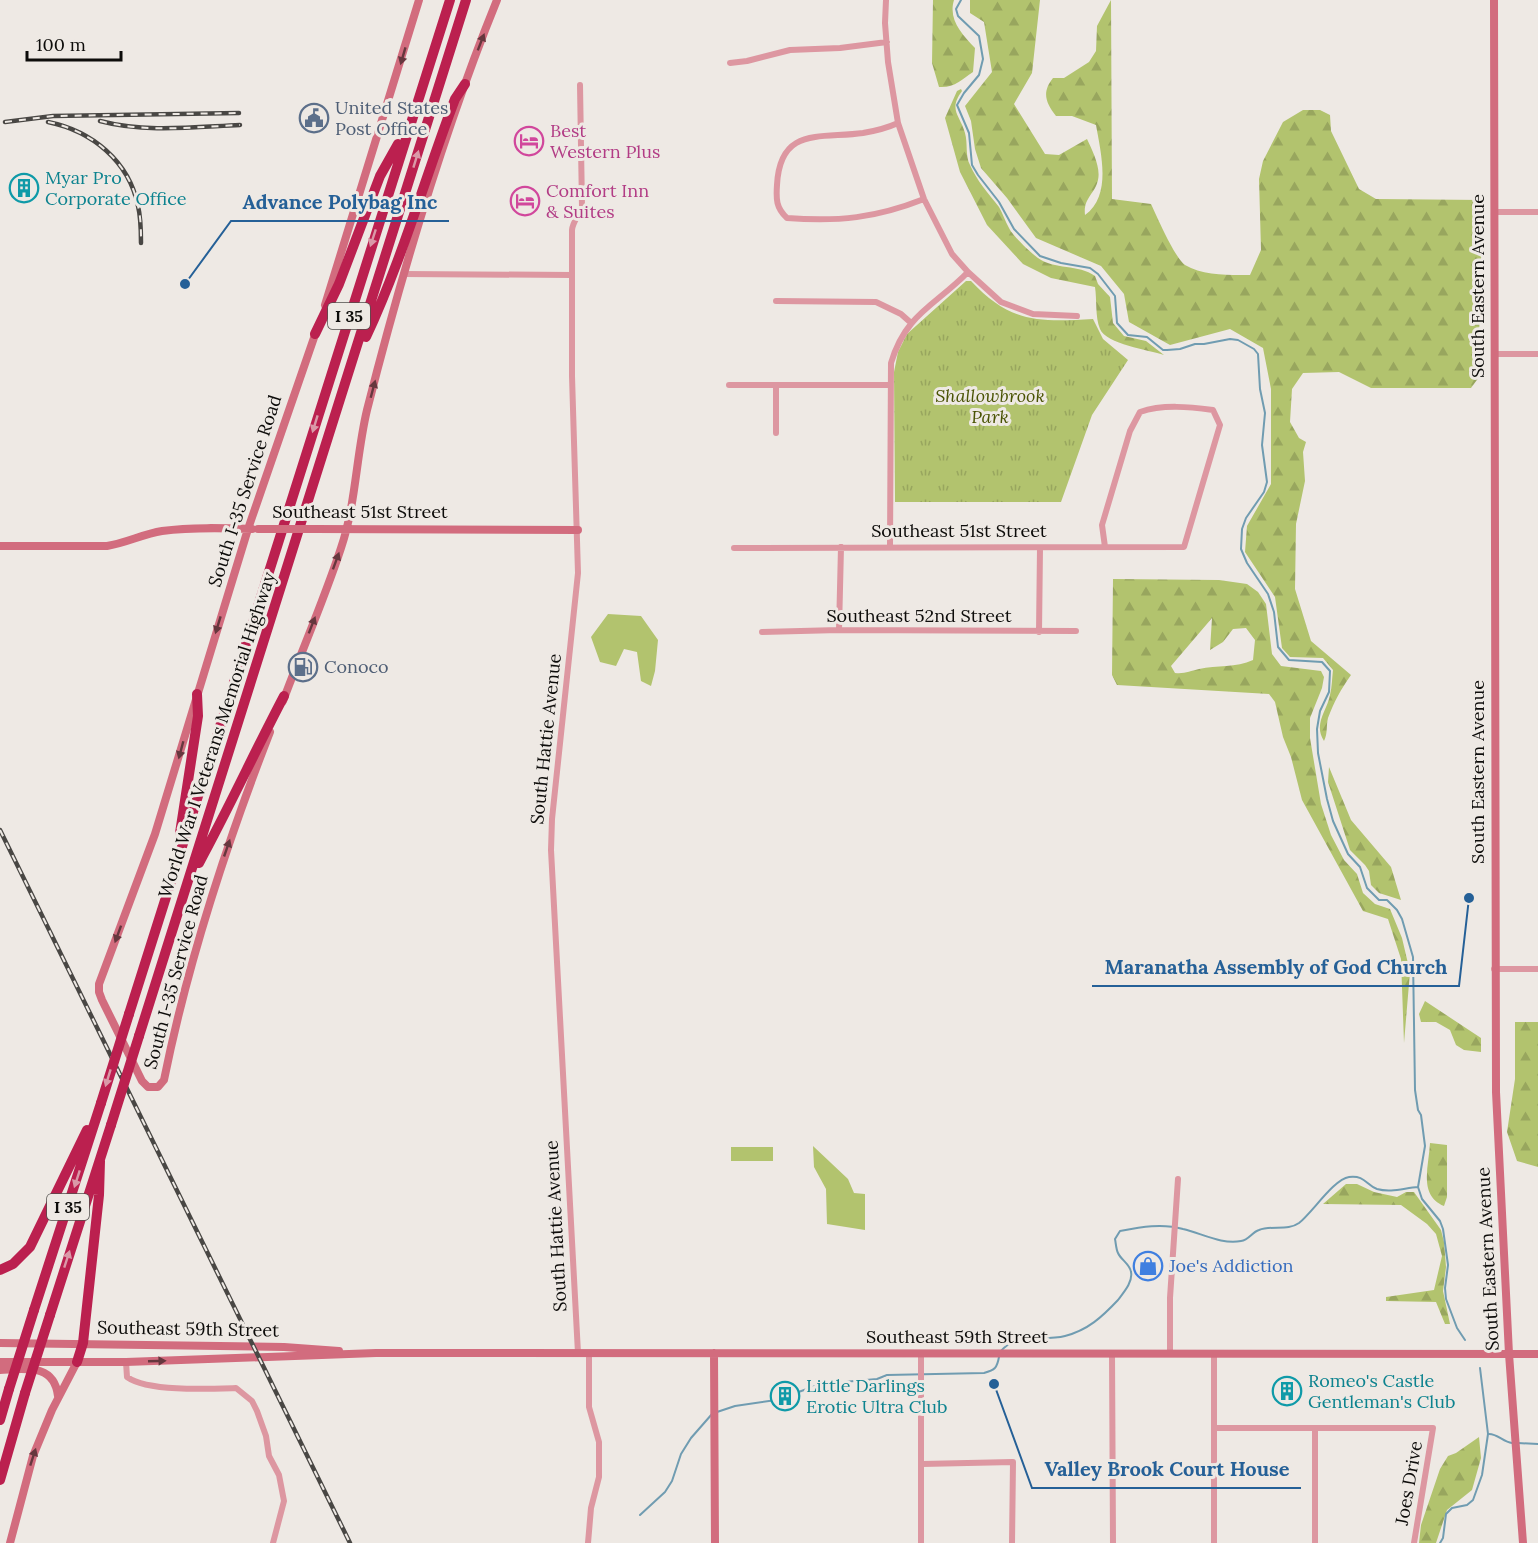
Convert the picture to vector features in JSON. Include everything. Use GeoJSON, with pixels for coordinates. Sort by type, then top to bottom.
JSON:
{"type":"FeatureCollection","features":[{"type":"Feature","properties":{"kind":"highway","name":"World War I Veterans Memorial Highway"},"geometry":{"type":"LineString","coordinates":[[0,1420],[450,0]]}},
{"type":"Feature","properties":{"kind":"highway","name":"World War I Veterans Memorial Highway"},"geometry":{"type":"LineString","coordinates":[[0,1480],[25,1393],[466,0]]}},
{"type":"Feature","properties":{"kind":"highway"},"geometry":{"type":"LineString","coordinates":[[348,375],[384,299],[451,109],[465,84]]}},
{"type":"Feature","properties":{"kind":"highway"},"geometry":{"type":"LineString","coordinates":[[315,334],[339,284],[381,176],[410,123]]}},
{"type":"Feature","properties":{"kind":"highway"},"geometry":{"type":"LineString","coordinates":[[175,866],[198,716],[196,694]]}},
{"type":"Feature","properties":{"kind":"highway"},"geometry":{"type":"LineString","coordinates":[[188,881],[225,816],[284,696]]}},
{"type":"Feature","properties":{"kind":"highway"},"geometry":{"type":"LineString","coordinates":[[0,1270],[13,1264],[30,1247],[100,1103]]}},
{"type":"Feature","properties":{"kind":"highway"},"geometry":{"type":"LineString","coordinates":[[77,1362],[83,1343],[99,1195],[100,1161]]}},
{"type":"Feature","properties":{"kind":"main road","name":"South I-35 Service Road"},"geometry":{"type":"LineString","coordinates":[[419,0],[253,529],[196,694],[173,780],[99,984],[102,1000],[141,1081],[151,1088],[160,1086],[164,1080],[181,1005],[211,900],[247,792],[325,593],[347,529],[366,413],[404,274],[465,84],[497,0]]}},
{"type":"Feature","properties":{"kind":"main road","name":"South Eastern Avenue"},"geometry":{"type":"LineString","coordinates":[[1494,0],[1496,1092],[1509,1354],[1523,1543]]}},
{"type":"Feature","properties":{"kind":"main road","name":"Southeast 51st Street"},"geometry":{"type":"LineString","coordinates":[[0,546],[107,546],[121,544],[159,531],[177,529],[578,530]]}},
{"type":"Feature","properties":{"kind":"main road","name":"Southeast 59th Street"},"geometry":{"type":"LineString","coordinates":[[0,1343],[284,1347],[376,1353]]}},
{"type":"Feature","properties":{"kind":"main road","name":"Southeast 59th Street"},"geometry":{"type":"LineString","coordinates":[[0,1362],[126,1362],[376,1353],[1538,1354]]}},
{"type":"Feature","properties":{"kind":"main road"},"geometry":{"type":"LineString","coordinates":[[714,1353],[715,1543]]}},
{"type":"Feature","properties":{"kind":"main road"},"geometry":{"type":"LineString","coordinates":[[10,1543],[33,1456],[58,1396],[77,1362]]}},
{"type":"Feature","properties":{"kind":"main road"},"geometry":{"type":"LineString","coordinates":[[0,1370],[40,1370],[47,1373],[57,1386],[58,1396]]}},
{"type":"Feature","properties":{"kind":"street"},"geometry":{"type":"LineString","coordinates":[[886,0],[886,42],[898,123],[924,199],[952,254],[1001,302],[1018,310],[1048,316],[1077,316]]}},
{"type":"Feature","properties":{"kind":"street"},"geometry":{"type":"LineString","coordinates":[[730,63],[790,50],[840,48],[886,42]]}},
{"type":"Feature","properties":{"kind":"street","name":"South Hattie Avenue"},"geometry":{"type":"LineString","coordinates":[[578,1353],[551,850],[578,573],[572,376],[572,223],[580,215],[582,207],[580,85]]}},
{"type":"Feature","properties":{"kind":"street"},"geometry":{"type":"LineString","coordinates":[[898,123],[862,133],[805,138],[793,146],[778,172],[776,199],[778,211],[787,218],[862,218],[924,199]]}},
{"type":"Feature","properties":{"kind":"street"},"geometry":{"type":"LineString","coordinates":[[1494,212],[1538,212]]}},
{"type":"Feature","properties":{"kind":"street"},"geometry":{"type":"LineString","coordinates":[[890,547],[891,363],[899,338],[910,322],[968,272]]}},
{"type":"Feature","properties":{"kind":"street"},"geometry":{"type":"LineString","coordinates":[[404,274],[572,275]]}},
{"type":"Feature","properties":{"kind":"street"},"geometry":{"type":"LineString","coordinates":[[776,301],[876,302],[901,314],[910,322]]}},
{"type":"Feature","properties":{"kind":"street"},"geometry":{"type":"LineString","coordinates":[[1494,354],[1538,354]]}},
{"type":"Feature","properties":{"kind":"street"},"geometry":{"type":"LineString","coordinates":[[729,385],[890,385]]}},
{"type":"Feature","properties":{"kind":"street"},"geometry":{"type":"LineString","coordinates":[[776,385],[776,433]]}},
{"type":"Feature","properties":{"kind":"street","name":"Southeast 51st Street"},"geometry":{"type":"LineString","coordinates":[[734,548],[1184,547],[1220,425],[1213,410],[1167,407],[1151,408],[1140,412],[1135,420],[1102,525],[1104,547]]}},
{"type":"Feature","properties":{"kind":"street"},"geometry":{"type":"LineString","coordinates":[[839,630],[841,547]]}},
{"type":"Feature","properties":{"kind":"street"},"geometry":{"type":"LineString","coordinates":[[1040,548],[1040,632]]}},
{"type":"Feature","properties":{"kind":"street","name":"Southeast 52nd Street"},"geometry":{"type":"LineString","coordinates":[[762,632],[1076,631]]}},
{"type":"Feature","properties":{"kind":"street"},"geometry":{"type":"LineString","coordinates":[[1494,969],[1538,969]]}},
{"type":"Feature","properties":{"kind":"street"},"geometry":{"type":"LineString","coordinates":[[1170,1354],[1170,1298],[1178,1179]]}},
{"type":"Feature","properties":{"kind":"street"},"geometry":{"type":"LineString","coordinates":[[588,1543],[591,1508],[599,1477],[599,1442],[589,1407],[589,1353]]}},
{"type":"Feature","properties":{"kind":"street"},"geometry":{"type":"LineString","coordinates":[[921,1353],[921,1543]]}},
{"type":"Feature","properties":{"kind":"street"},"geometry":{"type":"LineString","coordinates":[[1214,1353],[1214,1543]]}},
{"type":"Feature","properties":{"kind":"street"},"geometry":{"type":"LineString","coordinates":[[1112,1354],[1113,1543]]}},
{"type":"Feature","properties":{"kind":"street"},"geometry":{"type":"LineString","coordinates":[[126,1362],[127,1377],[135,1383],[173,1388],[236,1388],[252,1401],[266,1436],[268,1456],[279,1475],[284,1501],[273,1543]]}},
{"type":"Feature","properties":{"kind":"street"},"geometry":{"type":"LineString","coordinates":[[1215,1428],[1315,1428],[1314,1543]]}},
{"type":"Feature","properties":{"kind":"street","name":"Joes Drive"},"geometry":{"type":"LineString","coordinates":[[1315,1428],[1433,1428],[1414,1543]]}},
{"type":"Feature","properties":{"kind":"street"},"geometry":{"type":"LineString","coordinates":[[922,1464],[1013,1462],[1012,1543]]}},
{"type":"Feature","properties":{"kind":"green space"},"geometry":{"type":"Polygon","coordinates":[[[933,0],[954,0],[953,14],[957,26],[975,48],[973,72],[949,86],[939,87],[932,63],[933,0]]]}},
{"type":"Feature","properties":{"kind":"green space"},"geometry":{"type":"Polygon","coordinates":[[[970,0],[1040,0],[1032,73],[1014,104],[1045,154],[1059,155],[1087,139],[1096,159],[1099,175],[1087,200],[1085,215],[1099,197],[1102,185],[1102,161],[1096,125],[1072,116],[1056,116],[1047,102],[1046,92],[1053,78],[1064,78],[1089,62],[1096,51],[1097,26],[1111,0],[1112,199],[1151,204],[1176,254],[1185,265],[1192,269],[1217,274],[1250,275],[1261,250],[1259,179],[1263,161],[1283,122],[1303,110],[1320,110],[1330,115],[1331,131],[1359,189],[1376,199],[1483,200],[1478,374],[1482,373],[1471,388],[1371,388],[1339,372],[1303,373],[1292,389],[1290,422],[1299,438],[1306,442],[1303,452],[1305,481],[1296,524],[1295,589],[1311,641],[1351,675],[1330,712],[1324,741],[1320,723],[1330,695],[1333,670],[1323,658],[1290,657],[1282,648],[1275,597],[1245,552],[1247,526],[1271,484],[1271,389],[1263,348],[1230,329],[1170,345],[1129,322],[1124,294],[1101,266],[1036,238],[1007,198],[981,168],[975,149],[971,121],[965,106],[992,72],[984,22],[970,13],[970,0]]]}},
{"type":"Feature","properties":{"kind":"green space"},"geometry":{"type":"Polygon","coordinates":[[[961,89],[955,108],[965,133],[968,161],[979,182],[999,207],[1011,231],[1044,262],[1082,270],[1095,276],[1098,284],[1110,297],[1113,323],[1124,336],[1146,341],[1164,355],[1110,339],[1100,329],[1097,319],[1095,287],[1051,278],[1023,264],[987,225],[960,172],[945,118],[957,91],[961,89]]]}},
{"type":"Feature","properties":{"kind":"green space","name":"Shallowbrook Park"},"geometry":{"type":"Polygon","coordinates":[[[966,281],[971,281],[999,305],[1026,317],[1057,320],[1093,319],[1103,339],[1128,360],[1092,415],[1061,502],[895,502],[894,372],[898,352],[907,334],[966,281]]]}},
{"type":"Feature","properties":{"kind":"green space"},"geometry":{"type":"Polygon","coordinates":[[[1113,579],[1219,580],[1247,584],[1258,592],[1266,604],[1272,654],[1281,666],[1321,671],[1324,677],[1310,718],[1310,738],[1321,804],[1331,835],[1344,860],[1357,874],[1363,893],[1375,904],[1390,909],[1402,938],[1410,972],[1404,1043],[1401,959],[1388,919],[1363,911],[1302,800],[1275,702],[1269,694],[1117,685],[1112,675],[1113,579]],[[1212,618],[1171,666],[1175,673],[1182,673],[1247,663],[1253,660],[1255,640],[1246,628],[1233,629],[1223,642],[1210,650],[1212,618]]]}},
{"type":"Feature","properties":{"kind":"green space"},"geometry":{"type":"Polygon","coordinates":[[[608,614],[641,616],[658,640],[651,686],[641,681],[637,652],[624,649],[616,666],[600,662],[591,637],[608,614]]]}},
{"type":"Feature","properties":{"kind":"green space"},"geometry":{"type":"Polygon","coordinates":[[[1329,767],[1351,820],[1391,867],[1401,900],[1379,893],[1371,885],[1369,871],[1365,865],[1350,850],[1328,782],[1329,767]]]}},
{"type":"Feature","properties":{"kind":"green space"},"geometry":{"type":"Polygon","coordinates":[[[1425,1001],[1481,1038],[1481,1052],[1464,1050],[1456,1045],[1450,1030],[1436,1022],[1421,1022],[1419,1014],[1425,1001]]]}},
{"type":"Feature","properties":{"kind":"green space"},"geometry":{"type":"Polygon","coordinates":[[[1515,1022],[1538,1022],[1538,1167],[1517,1161],[1507,1132],[1515,1079],[1515,1022]]]}},
{"type":"Feature","properties":{"kind":"green space"},"geometry":{"type":"Polygon","coordinates":[[[1430,1143],[1447,1145],[1447,1197],[1444,1206],[1436,1201],[1428,1187],[1430,1143]]]}},
{"type":"Feature","properties":{"kind":"green space"},"geometry":{"type":"Polygon","coordinates":[[[813,1146],[848,1179],[854,1193],[865,1194],[865,1230],[827,1224],[826,1189],[814,1167],[813,1146]]]}},
{"type":"Feature","properties":{"kind":"green space"},"geometry":{"type":"Polygon","coordinates":[[[731,1147],[773,1147],[773,1161],[731,1161],[731,1147]]]}},
{"type":"Feature","properties":{"kind":"green space"},"geometry":{"type":"Polygon","coordinates":[[[1346,1184],[1357,1184],[1374,1192],[1397,1197],[1406,1192],[1414,1192],[1441,1230],[1446,1267],[1443,1291],[1450,1324],[1445,1324],[1436,1302],[1386,1301],[1386,1297],[1434,1290],[1442,1256],[1436,1234],[1427,1224],[1401,1205],[1323,1204],[1346,1184]]]}},
{"type":"Feature","properties":{"kind":"green space"},"geometry":{"type":"Polygon","coordinates":[[[1479,1437],[1481,1458],[1472,1490],[1447,1510],[1436,1543],[1419,1543],[1421,1525],[1440,1469],[1448,1456],[1479,1437]]]}},
{"type":"Feature","properties":{"kind":"waterway"},"geometry":{"type":"LineString","coordinates":[[961,0],[956,9],[958,16],[979,36],[983,59],[979,75],[957,105],[969,133],[972,165],[999,202],[1014,229],[1040,256],[1061,263],[1090,268],[1098,274],[1115,296],[1117,323],[1128,335],[1147,337],[1163,350],[1230,339],[1238,340],[1254,349],[1258,354],[1260,389],[1265,413],[1262,445],[1267,482],[1264,492],[1246,518],[1242,529],[1241,549],[1247,563],[1268,594],[1274,612],[1278,647],[1289,660],[1322,662],[1330,671],[1329,692],[1320,711],[1317,729],[1318,753],[1333,821],[1348,854],[1360,867],[1367,888],[1379,900],[1387,900],[1397,910],[1402,919],[1413,957],[1415,1090],[1425,1146],[1418,1187],[1422,1199],[1440,1221],[1443,1229],[1448,1265],[1446,1299],[1457,1328],[1465,1340]]}},
{"type":"Feature","properties":{"kind":"waterway"},"geometry":{"type":"LineString","coordinates":[[1000,1352],[1015,1341],[1022,1339],[1056,1338],[1081,1330],[1094,1322],[1118,1300],[1131,1279],[1129,1267],[1117,1250],[1115,1239],[1120,1231],[1167,1226],[1219,1240],[1241,1241],[1259,1230],[1290,1227],[1299,1223],[1330,1190],[1349,1177],[1359,1177],[1373,1187],[1382,1190],[1418,1187]]}},
{"type":"Feature","properties":{"kind":"waterway"},"geometry":{"type":"LineString","coordinates":[[717,1412],[735,1406],[776,1400],[821,1384],[877,1379],[887,1375],[984,1373],[995,1368],[999,1357]]}},
{"type":"Feature","properties":{"kind":"waterway"},"geometry":{"type":"LineString","coordinates":[[1440,1543],[1443,1538],[1446,1514],[1452,1508],[1467,1505],[1473,1500],[1482,1475],[1488,1434],[1480,1368]]}},
{"type":"Feature","properties":{"kind":"waterway"},"geometry":{"type":"LineString","coordinates":[[640,1515],[665,1492],[672,1481],[681,1454],[691,1438],[712,1414]]}},
{"type":"Feature","properties":{"kind":"waterway"},"geometry":{"type":"LineString","coordinates":[[1488,1434],[1512,1443]]}},
{"type":"Feature","properties":{"kind":"waterway"},"geometry":{"type":"LineString","coordinates":[[1518,1443],[1538,1444]]}},
{"type":"Feature","properties":{"kind":"railway"},"geometry":{"type":"LineString","coordinates":[[5,122],[53,116],[239,113]]}},
{"type":"Feature","properties":{"kind":"railway"},"geometry":{"type":"LineString","coordinates":[[100,121],[152,128],[240,125]]}},
{"type":"Feature","properties":{"kind":"railway"},"geometry":{"type":"LineString","coordinates":[[48,122],[64,126],[93,141],[117,162],[126,175],[138,206],[141,243]]}},
{"type":"Feature","properties":{"kind":"railway"},"geometry":{"type":"LineString","coordinates":[[0,830],[350,1543]]}},
{"type":"Feature","properties":{"kind":"place","name":"United States Post Office"},"geometry":{"type":"Point","coordinates":[314,118]}},
{"type":"Feature","properties":{"kind":"place","name":"Best Western Plus"},"geometry":{"type":"Point","coordinates":[529,141]}},
{"type":"Feature","properties":{"kind":"place","name":"Myar Pro Corporate Office"},"geometry":{"type":"Point","coordinates":[24,188]}},
{"type":"Feature","properties":{"kind":"place","name":"Comfort Inn & Suites"},"geometry":{"type":"Point","coordinates":[525,201]}},
{"type":"Feature","properties":{"kind":"place","name":"Advance Polybag Inc"},"geometry":{"type":"Point","coordinates":[185,284]}},
{"type":"Feature","properties":{"kind":"place","name":"Conoco"},"geometry":{"type":"Point","coordinates":[303,667]}},
{"type":"Feature","properties":{"kind":"place","name":"Maranatha Assembly of God Church"},"geometry":{"type":"Point","coordinates":[1469,898]}},
{"type":"Feature","properties":{"kind":"place","name":"Joe's Addiction"},"geometry":{"type":"Point","coordinates":[1148,1266]}},
{"type":"Feature","properties":{"kind":"place","name":"Valley Brook Court House"},"geometry":{"type":"Point","coordinates":[994,1384]}},
{"type":"Feature","properties":{"kind":"place","name":"Romeo's Castle Gentleman's Club"},"geometry":{"type":"Point","coordinates":[1287,1391]}},
{"type":"Feature","properties":{"kind":"place","name":"Little Darlings Erotic Ultra Club"},"geometry":{"type":"Point","coordinates":[785,1396]}}]}
